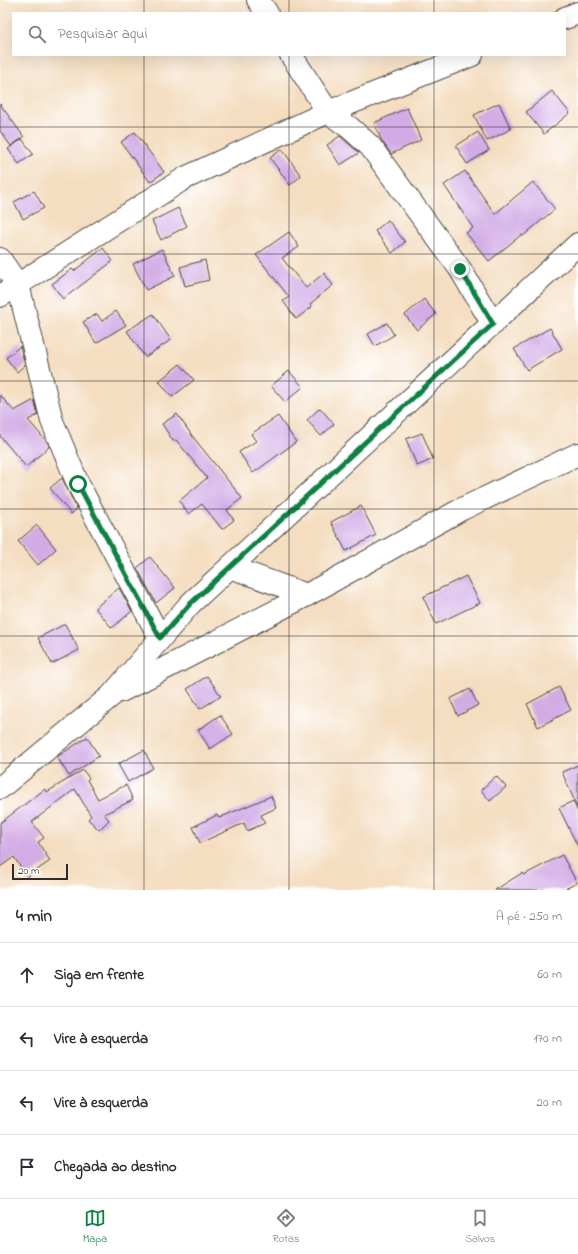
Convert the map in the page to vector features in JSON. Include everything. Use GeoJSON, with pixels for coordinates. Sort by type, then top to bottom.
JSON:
{"type":"FeatureCollection","features":[{"type":"Feature","properties":{"kind":"street"},"geometry":{"type":"LineString","coordinates":[[258,0],[266,12]]}},
{"type":"Feature","properties":{"kind":"street"},"geometry":{"type":"LineString","coordinates":[[566,18],[578,13]]}},
{"type":"Feature","properties":{"kind":"street"},"geometry":{"type":"LineString","coordinates":[[292,56],[328,112],[350,128],[370,146],[460,269],[493,324]]}},
{"type":"Feature","properties":{"kind":"street"},"geometry":{"type":"LineString","coordinates":[[9,290],[185,178],[328,112],[469,56]]}},
{"type":"Feature","properties":{"kind":"street"},"geometry":{"type":"LineString","coordinates":[[0,788],[111,696],[190,604],[578,244]]}},
{"type":"Feature","properties":{"kind":"street"},"geometry":{"type":"LineString","coordinates":[[0,259],[55,428],[78,484],[160,638]]}},
{"type":"Feature","properties":{"kind":"street"},"geometry":{"type":"LineString","coordinates":[[111,696],[307,595],[462,509],[578,454]]}},
{"type":"Feature","properties":{"kind":"street"},"geometry":{"type":"LineString","coordinates":[[230,567],[307,595]]}},
{"type":"Feature","properties":{"kind":"building"},"geometry":{"type":"Polygon","coordinates":[[[552,91],[570,113],[544,134],[526,112],[552,91]]]}},
{"type":"Feature","properties":{"kind":"building"},"geometry":{"type":"Polygon","coordinates":[[[499,103],[511,129],[487,141],[474,115],[499,103]]]}},
{"type":"Feature","properties":{"kind":"building"},"geometry":{"type":"Polygon","coordinates":[[[0,104],[24,137],[11,146],[0,131],[0,104]]]}},
{"type":"Feature","properties":{"kind":"building"},"geometry":{"type":"Polygon","coordinates":[[[407,108],[421,140],[391,154],[382,141],[374,123],[407,108]]]}},
{"type":"Feature","properties":{"kind":"building"},"geometry":{"type":"Polygon","coordinates":[[[135,132],[164,172],[150,182],[121,142],[135,132]]]}},
{"type":"Feature","properties":{"kind":"building"},"geometry":{"type":"Polygon","coordinates":[[[478,132],[489,150],[467,164],[456,146],[478,132]]]}},
{"type":"Feature","properties":{"kind":"building"},"geometry":{"type":"Polygon","coordinates":[[[340,136],[359,153],[340,165],[327,145],[340,136]]]}},
{"type":"Feature","properties":{"kind":"building"},"geometry":{"type":"Polygon","coordinates":[[[22,139],[33,154],[19,164],[8,149],[22,139]]]}},
{"type":"Feature","properties":{"kind":"building"},"geometry":{"type":"Polygon","coordinates":[[[282,149],[301,176],[290,185],[270,158],[282,149]]]}},
{"type":"Feature","properties":{"kind":"building"},"geometry":{"type":"Polygon","coordinates":[[[465,171],[495,214],[533,182],[555,209],[523,236],[521,235],[489,261],[466,233],[473,228],[444,185],[465,171]]]}},
{"type":"Feature","properties":{"kind":"building"},"geometry":{"type":"Polygon","coordinates":[[[34,191],[44,208],[23,219],[14,202],[34,191]]]}},
{"type":"Feature","properties":{"kind":"building"},"geometry":{"type":"Polygon","coordinates":[[[178,208],[187,226],[161,240],[152,221],[178,208]]]}},
{"type":"Feature","properties":{"kind":"building"},"geometry":{"type":"Polygon","coordinates":[[[388,220],[405,242],[392,253],[375,231],[388,220]]]}},
{"type":"Feature","properties":{"kind":"building"},"geometry":{"type":"Polygon","coordinates":[[[289,232],[299,247],[282,258],[306,288],[324,273],[333,285],[310,304],[312,307],[296,319],[283,301],[289,297],[256,255],[289,232]]]}},
{"type":"Feature","properties":{"kind":"building"},"geometry":{"type":"Polygon","coordinates":[[[103,248],[113,261],[63,299],[52,284],[72,269],[74,271],[103,248]]]}},
{"type":"Feature","properties":{"kind":"building"},"geometry":{"type":"Polygon","coordinates":[[[162,249],[175,276],[146,290],[133,264],[162,249]]]}},
{"type":"Feature","properties":{"kind":"building"},"geometry":{"type":"Polygon","coordinates":[[[205,260],[209,280],[185,286],[180,267],[205,260]]]}},
{"type":"Feature","properties":{"kind":"building"},"geometry":{"type":"Polygon","coordinates":[[[424,299],[436,314],[417,330],[405,315],[424,299]]]}},
{"type":"Feature","properties":{"kind":"building"},"geometry":{"type":"Polygon","coordinates":[[[116,311],[126,325],[96,343],[83,322],[97,314],[102,321],[116,311]]]}},
{"type":"Feature","properties":{"kind":"building"},"geometry":{"type":"Polygon","coordinates":[[[153,314],[171,340],[145,357],[127,331],[153,314]]]}},
{"type":"Feature","properties":{"kind":"building"},"geometry":{"type":"Polygon","coordinates":[[[387,323],[394,335],[375,346],[368,334],[387,323]]]}},
{"type":"Feature","properties":{"kind":"building"},"geometry":{"type":"Polygon","coordinates":[[[550,328],[562,349],[527,370],[514,349],[550,328]]]}},
{"type":"Feature","properties":{"kind":"building"},"geometry":{"type":"Polygon","coordinates":[[[20,346],[25,365],[17,372],[6,358],[20,346]]]}},
{"type":"Feature","properties":{"kind":"building"},"geometry":{"type":"Polygon","coordinates":[[[180,364],[194,380],[172,397],[159,381],[180,364]]]}},
{"type":"Feature","properties":{"kind":"building"},"geometry":{"type":"Polygon","coordinates":[[[289,371],[303,387],[285,402],[271,386],[289,371]]]}},
{"type":"Feature","properties":{"kind":"building"},"geometry":{"type":"Polygon","coordinates":[[[0,395],[14,411],[34,400],[38,415],[28,420],[48,443],[49,447],[26,467],[0,436],[0,395]]]}},
{"type":"Feature","properties":{"kind":"building"},"geometry":{"type":"Polygon","coordinates":[[[320,408],[334,424],[321,436],[307,420],[320,408]]]}},
{"type":"Feature","properties":{"kind":"building"},"geometry":{"type":"Polygon","coordinates":[[[177,414],[193,437],[242,498],[227,510],[234,520],[222,529],[202,504],[189,514],[179,501],[207,478],[176,440],[173,441],[162,424],[177,414]]]}},
{"type":"Feature","properties":{"kind":"building"},"geometry":{"type":"Polygon","coordinates":[[[278,416],[296,442],[253,473],[239,452],[256,441],[251,434],[278,416]]]}},
{"type":"Feature","properties":{"kind":"building"},"geometry":{"type":"Polygon","coordinates":[[[422,433],[433,459],[417,466],[406,439],[422,433]]]}},
{"type":"Feature","properties":{"kind":"building"},"geometry":{"type":"Polygon","coordinates":[[[62,478],[77,509],[71,514],[50,488],[62,478]]]}},
{"type":"Feature","properties":{"kind":"building"},"geometry":{"type":"Polygon","coordinates":[[[361,506],[376,535],[346,551],[331,522],[361,506]]]}},
{"type":"Feature","properties":{"kind":"building"},"geometry":{"type":"Polygon","coordinates":[[[37,525],[56,549],[38,565],[18,541],[37,525]]]}},
{"type":"Feature","properties":{"kind":"building"},"geometry":{"type":"Polygon","coordinates":[[[150,557],[175,588],[156,603],[137,568],[150,557]]]}},
{"type":"Feature","properties":{"kind":"building"},"geometry":{"type":"Polygon","coordinates":[[[466,576],[480,603],[436,624],[423,597],[466,576]]]}},
{"type":"Feature","properties":{"kind":"building"},"geometry":{"type":"Polygon","coordinates":[[[119,588],[132,611],[112,628],[95,608],[119,588]]]}},
{"type":"Feature","properties":{"kind":"building"},"geometry":{"type":"Polygon","coordinates":[[[65,624],[79,650],[52,664],[38,638],[65,624]]]}},
{"type":"Feature","properties":{"kind":"building"},"geometry":{"type":"Polygon","coordinates":[[[207,676],[221,696],[200,709],[187,689],[207,676]]]}},
{"type":"Feature","properties":{"kind":"building"},"geometry":{"type":"Polygon","coordinates":[[[559,687],[571,710],[538,727],[527,704],[559,687]]]}},
{"type":"Feature","properties":{"kind":"building"},"geometry":{"type":"Polygon","coordinates":[[[470,689],[478,705],[458,716],[450,699],[470,689]]]}},
{"type":"Feature","properties":{"kind":"building"},"geometry":{"type":"Polygon","coordinates":[[[220,715],[233,734],[210,749],[198,730],[220,715]]]}},
{"type":"Feature","properties":{"kind":"building"},"geometry":{"type":"Polygon","coordinates":[[[87,737],[99,756],[69,776],[57,757],[87,737]]]}},
{"type":"Feature","properties":{"kind":"building"},"geometry":{"type":"Polygon","coordinates":[[[144,750],[153,768],[128,782],[118,764],[144,750]]]}},
{"type":"Feature","properties":{"kind":"building"},"geometry":{"type":"Polygon","coordinates":[[[578,765],[578,809],[562,772],[578,765]]]}},
{"type":"Feature","properties":{"kind":"building"},"geometry":{"type":"Polygon","coordinates":[[[83,770],[89,778],[87,780],[98,799],[126,785],[133,800],[104,814],[109,820],[99,830],[88,819],[91,816],[75,789],[32,822],[44,838],[38,842],[50,861],[27,877],[14,857],[0,867],[0,823],[45,789],[47,792],[83,770]]]}},
{"type":"Feature","properties":{"kind":"building"},"geometry":{"type":"Polygon","coordinates":[[[496,776],[506,787],[490,801],[481,790],[496,776]]]}},
{"type":"Feature","properties":{"kind":"building"},"geometry":{"type":"Polygon","coordinates":[[[271,796],[276,808],[261,815],[265,823],[247,831],[244,823],[200,843],[193,827],[217,815],[219,818],[271,796]]]}},
{"type":"Feature","properties":{"kind":"building"},"geometry":{"type":"Polygon","coordinates":[[[573,801],[578,812],[578,847],[559,808],[573,801]]]}},
{"type":"Feature","properties":{"kind":"building"},"geometry":{"type":"Polygon","coordinates":[[[562,855],[577,883],[563,890],[495,890],[522,873],[524,875],[562,855]]]}},
{"type":"Feature","properties":{"kind":"route"},"geometry":{"type":"LineString","coordinates":[[78,484],[160,638],[190,604],[493,324],[460,269]]}}]}
